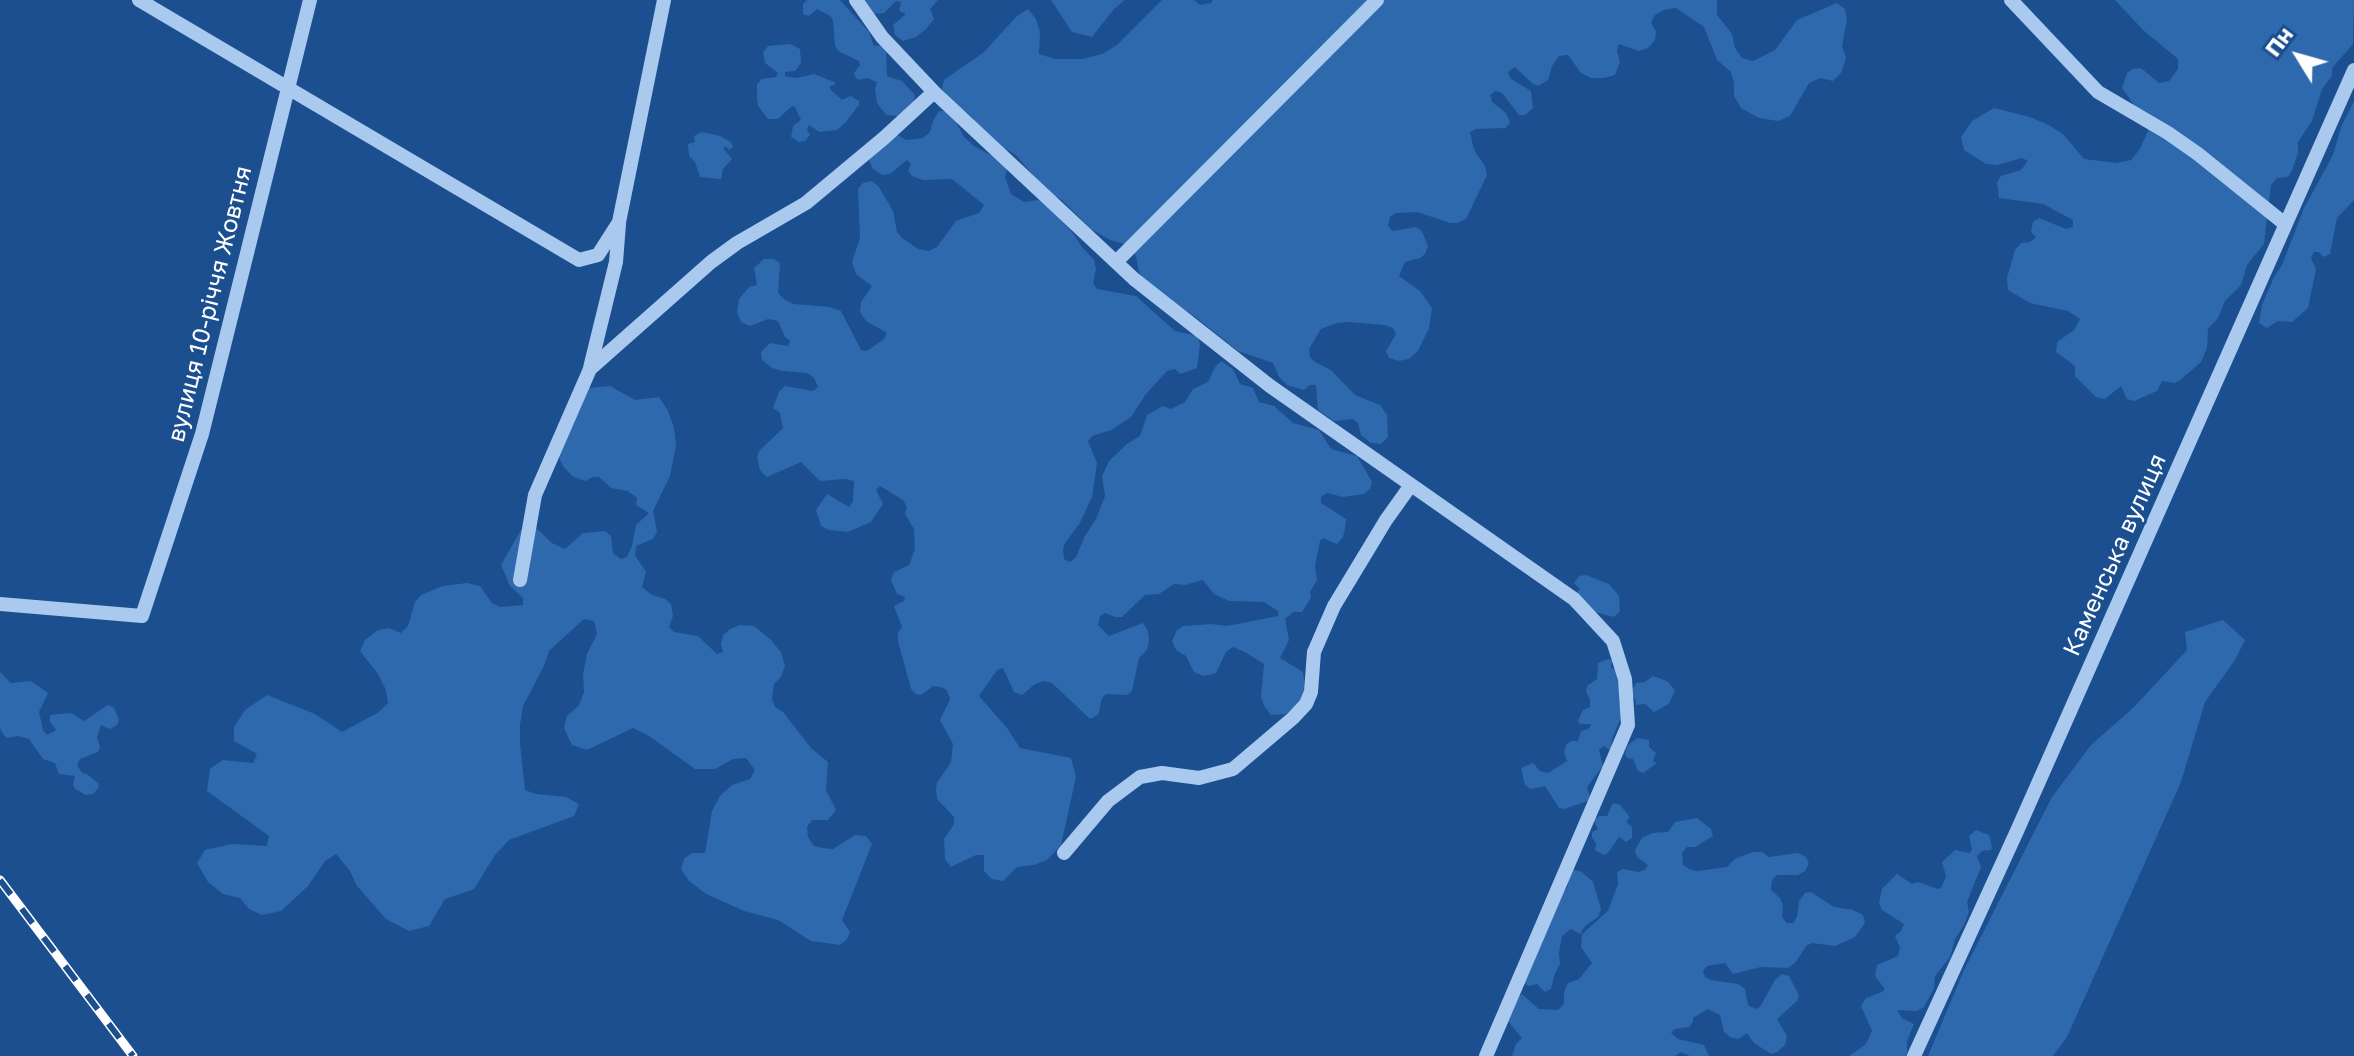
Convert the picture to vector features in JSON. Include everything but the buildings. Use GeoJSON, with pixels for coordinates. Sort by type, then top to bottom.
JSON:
{"type":"FeatureCollection","features":[{"type":"Feature","properties":{"kind":"street"},"geometry":{"type":"LineString","coordinates":[[139,0],[579,260],[598,255],[619,222]]}},
{"type":"Feature","properties":{"kind":"street","name":"вулиця 10-річчя Жовтня"},"geometry":{"type":"LineString","coordinates":[[0,604],[142,616],[202,434],[310,0]]}},
{"type":"Feature","properties":{"kind":"street"},"geometry":{"type":"LineString","coordinates":[[520,580],[535,495],[590,369],[616,262],[619,222],[664,0]]}},
{"type":"Feature","properties":{"kind":"street"},"geometry":{"type":"LineString","coordinates":[[856,0],[882,37],[934,92],[1116,262],[1270,386],[1574,599],[1613,641],[1625,679],[1628,725],[1486,1056]]}},
{"type":"Feature","properties":{"kind":"street"},"geometry":{"type":"LineString","coordinates":[[1116,262],[1377,0]]}},
{"type":"Feature","properties":{"kind":"street"},"geometry":{"type":"LineString","coordinates":[[2011,0],[2098,92],[2198,154],[2285,224]]}},
{"type":"Feature","properties":{"kind":"street","name":"Каменська вулиця"},"geometry":{"type":"LineString","coordinates":[[1914,1056],[2354,70]]}},
{"type":"Feature","properties":{"kind":"street"},"geometry":{"type":"LineString","coordinates":[[590,369],[711,262],[737,243],[806,203],[934,92]]}},
{"type":"Feature","properties":{"kind":"street"},"geometry":{"type":"LineString","coordinates":[[1064,853],[1108,801],[1140,777],[1162,773],[1199,778],[1233,769],[1293,718],[1306,704],[1311,692],[1314,652],[1334,606],[1411,485]]}},
{"type":"Feature","properties":{"kind":"shaded area"},"geometry":{"type":"Polygon","coordinates":[[[807,0],[840,0],[869,32],[874,46],[880,45],[886,50],[887,76],[902,81],[915,95],[914,101],[898,116],[886,115],[877,103],[877,82],[855,77],[859,61],[838,51],[830,16],[817,9],[809,16],[803,14],[803,4],[807,0]]]}},
{"type":"Feature","properties":{"kind":"shaded area"},"geometry":{"type":"Polygon","coordinates":[[[859,0],[938,0],[930,9],[934,19],[926,29],[916,37],[903,41],[895,35],[893,25],[906,14],[899,11],[901,2],[896,1],[884,13],[874,14],[859,0]]]}},
{"type":"Feature","properties":{"kind":"shaded area"},"geometry":{"type":"Polygon","coordinates":[[[1051,0],[1125,0],[1092,37],[1072,32],[1051,0]]]}},
{"type":"Feature","properties":{"kind":"shaded area"},"geometry":{"type":"Polygon","coordinates":[[[1162,0],[1194,0],[1200,5],[1213,0],[1717,0],[1717,15],[1732,34],[1735,48],[1742,58],[1753,61],[1775,50],[1797,20],[1837,3],[1845,9],[1847,19],[1842,46],[1846,58],[1841,73],[1833,81],[1820,78],[1809,83],[1790,116],[1778,121],[1759,118],[1741,108],[1734,96],[1731,72],[1717,60],[1704,27],[1676,8],[1655,15],[1651,23],[1656,31],[1655,40],[1648,48],[1639,51],[1619,44],[1620,62],[1615,75],[1591,78],[1581,73],[1568,55],[1559,56],[1548,80],[1538,86],[1515,67],[1508,72],[1511,79],[1531,91],[1533,108],[1525,115],[1519,115],[1502,93],[1495,91],[1490,95],[1492,102],[1506,113],[1510,122],[1506,128],[1470,132],[1474,150],[1487,175],[1466,219],[1450,223],[1417,212],[1396,213],[1390,217],[1388,226],[1393,231],[1416,227],[1422,231],[1428,246],[1420,258],[1405,262],[1399,276],[1420,291],[1432,308],[1429,328],[1418,351],[1409,359],[1399,361],[1389,358],[1386,351],[1396,334],[1393,328],[1350,322],[1321,329],[1309,349],[1310,357],[1315,362],[1331,370],[1355,395],[1380,405],[1387,415],[1388,437],[1381,444],[1371,443],[1361,435],[1358,423],[1353,419],[1334,421],[1318,410],[1316,385],[1304,390],[1287,385],[1279,377],[1273,363],[1238,351],[1198,319],[1147,285],[1139,272],[1136,256],[1128,245],[1110,240],[1091,229],[1062,200],[1047,192],[1016,155],[980,129],[973,118],[942,89],[944,80],[984,52],[1016,17],[1028,9],[1036,19],[1040,32],[1039,54],[1055,59],[1082,59],[1102,54],[1117,45],[1162,0]]]}},
{"type":"Feature","properties":{"kind":"shaded area"},"geometry":{"type":"Polygon","coordinates":[[[2115,0],[2354,0],[2353,44],[2332,68],[2332,76],[2322,89],[2312,121],[2298,142],[2292,171],[2288,177],[2277,178],[2271,185],[2264,244],[2247,265],[2241,285],[2225,301],[2218,318],[2208,329],[2207,348],[2201,362],[2179,381],[2162,381],[2157,391],[2134,401],[2127,399],[2121,386],[2105,399],[2096,397],[2075,376],[2075,366],[2056,352],[2057,342],[2074,330],[2080,319],[2068,311],[2030,303],[2008,290],[2007,278],[2015,250],[2021,243],[2030,242],[2036,237],[2031,232],[2033,222],[2039,218],[2066,229],[2073,227],[2073,220],[2043,204],[1999,198],[1997,182],[2001,176],[2021,170],[2028,161],[2022,158],[1997,165],[1986,164],[1964,150],[1961,137],[1972,121],[1994,108],[2049,125],[2064,135],[2084,159],[2117,163],[2131,160],[2148,131],[2145,114],[2122,88],[2127,73],[2141,68],[2159,83],[2169,81],[2178,69],[2178,59],[2143,30],[2115,0]]]}},
{"type":"Feature","properties":{"kind":"shaded area"},"geometry":{"type":"Polygon","coordinates":[[[790,44],[800,49],[801,63],[795,71],[785,72],[785,76],[797,78],[814,74],[834,82],[830,89],[842,100],[851,96],[859,101],[859,105],[837,130],[819,132],[809,125],[807,130],[810,135],[799,142],[791,137],[793,126],[801,120],[795,107],[792,106],[778,119],[768,119],[758,106],[757,99],[757,84],[762,79],[776,77],[778,73],[765,63],[763,53],[768,46],[790,44]]]}},
{"type":"Feature","properties":{"kind":"shaded area"},"geometry":{"type":"Polygon","coordinates":[[[2354,101],[2354,200],[2337,218],[2330,254],[2323,257],[2319,252],[2314,252],[2311,258],[2316,269],[2308,308],[2292,322],[2278,321],[2267,328],[2259,323],[2262,305],[2282,265],[2304,208],[2333,155],[2341,127],[2354,101]]]}},
{"type":"Feature","properties":{"kind":"shaded area"},"geometry":{"type":"Polygon","coordinates":[[[939,111],[945,111],[955,120],[964,137],[974,146],[994,157],[1007,169],[1005,177],[1011,194],[1024,202],[1038,200],[1047,205],[1072,232],[1094,260],[1093,283],[1097,289],[1136,296],[1175,331],[1197,336],[1200,344],[1197,368],[1180,374],[1175,369],[1167,371],[1131,417],[1111,430],[1092,436],[1088,441],[1097,463],[1092,497],[1080,523],[1065,543],[1064,559],[1070,562],[1076,557],[1096,519],[1105,496],[1102,476],[1109,461],[1140,436],[1147,415],[1163,406],[1171,409],[1185,402],[1193,389],[1208,382],[1221,361],[1233,369],[1240,384],[1253,388],[1259,402],[1274,406],[1293,423],[1319,430],[1331,449],[1357,456],[1372,482],[1364,494],[1343,497],[1327,493],[1321,497],[1321,503],[1346,519],[1345,529],[1337,544],[1323,538],[1320,541],[1315,566],[1317,580],[1310,592],[1311,598],[1302,612],[1293,612],[1285,619],[1289,640],[1280,658],[1303,672],[1306,693],[1286,714],[1271,715],[1264,706],[1261,696],[1264,664],[1245,652],[1233,647],[1226,652],[1216,673],[1204,676],[1194,672],[1186,656],[1176,650],[1172,641],[1177,630],[1184,626],[1227,626],[1278,616],[1278,611],[1264,602],[1229,601],[1214,594],[1203,580],[1185,585],[1174,584],[1159,594],[1145,595],[1122,617],[1105,613],[1100,616],[1098,625],[1109,636],[1143,623],[1149,642],[1147,650],[1139,658],[1132,691],[1127,695],[1106,694],[1098,715],[1090,719],[1052,683],[1044,681],[1035,684],[1022,695],[1014,692],[1003,668],[997,670],[979,696],[1020,748],[1071,758],[1076,777],[1061,845],[1047,860],[1017,867],[1003,881],[992,879],[984,871],[984,855],[976,855],[951,867],[945,859],[944,839],[954,824],[954,817],[937,799],[936,789],[951,762],[953,744],[940,720],[950,699],[947,690],[940,687],[933,686],[921,695],[911,689],[898,641],[902,627],[894,606],[904,601],[905,597],[897,594],[891,580],[894,572],[909,565],[915,549],[914,529],[905,514],[907,507],[903,500],[880,486],[876,490],[883,504],[871,522],[848,532],[829,530],[821,526],[816,510],[827,494],[849,507],[853,501],[854,481],[820,481],[801,462],[767,477],[760,470],[759,451],[783,428],[780,413],[773,408],[779,392],[785,386],[813,391],[818,387],[814,378],[807,373],[782,371],[762,360],[761,352],[770,343],[788,346],[790,341],[778,321],[768,319],[750,326],[741,322],[737,312],[739,299],[749,287],[757,285],[754,268],[764,259],[774,259],[780,263],[778,293],[785,300],[841,311],[861,350],[867,351],[884,339],[887,333],[866,321],[860,312],[861,302],[872,286],[856,274],[852,262],[860,238],[858,189],[863,183],[872,181],[879,187],[893,211],[897,232],[918,249],[929,251],[937,247],[956,221],[979,213],[984,205],[952,179],[923,180],[912,176],[908,171],[911,164],[907,160],[890,174],[882,175],[873,169],[868,158],[887,129],[906,140],[923,138],[930,132],[939,111]]]}},
{"type":"Feature","properties":{"kind":"shaded area"},"geometry":{"type":"Polygon","coordinates":[[[702,132],[731,142],[733,147],[729,150],[723,148],[732,159],[723,169],[721,179],[700,177],[695,162],[689,156],[688,144],[695,142],[694,136],[702,132]]]}},
{"type":"Feature","properties":{"kind":"shaded area"},"geometry":{"type":"Polygon","coordinates":[[[610,386],[635,400],[659,397],[674,428],[676,445],[670,476],[653,511],[657,532],[653,539],[636,546],[635,555],[646,572],[642,587],[671,604],[673,616],[669,627],[674,632],[698,636],[717,654],[723,652],[723,635],[740,625],[754,626],[770,639],[781,652],[785,666],[774,684],[772,699],[775,707],[783,712],[811,748],[828,762],[826,790],[836,810],[828,820],[812,820],[807,827],[808,837],[814,846],[823,848],[833,849],[855,835],[866,836],[872,844],[842,920],[850,932],[847,939],[840,945],[811,941],[778,920],[744,911],[706,894],[689,881],[681,869],[684,859],[692,853],[705,853],[712,811],[720,796],[732,785],[750,779],[755,770],[746,758],[733,759],[715,769],[695,769],[633,728],[587,750],[572,745],[564,728],[567,716],[579,705],[584,692],[583,674],[587,654],[597,634],[594,621],[584,619],[549,651],[523,706],[520,725],[525,790],[566,797],[579,804],[574,816],[509,840],[495,855],[474,889],[445,899],[429,926],[409,931],[386,919],[357,886],[336,854],[325,861],[308,886],[281,911],[262,915],[249,909],[240,898],[223,894],[208,882],[197,863],[205,850],[232,844],[267,846],[269,836],[207,791],[210,769],[223,760],[253,763],[257,754],[234,741],[234,727],[245,710],[267,695],[315,714],[342,732],[379,712],[388,703],[386,690],[360,651],[365,640],[378,630],[389,628],[401,633],[408,626],[415,602],[421,595],[443,586],[467,583],[480,586],[492,603],[500,607],[523,605],[523,598],[510,586],[501,565],[521,530],[537,529],[552,543],[565,549],[583,533],[605,531],[611,536],[613,553],[621,559],[627,557],[636,525],[649,513],[636,505],[637,498],[628,491],[611,488],[599,477],[585,481],[572,476],[554,447],[588,388],[610,386]]]}},
{"type":"Feature","properties":{"kind":"shaded area"},"geometry":{"type":"Polygon","coordinates":[[[1586,575],[1609,584],[1619,596],[1620,611],[1614,617],[1595,612],[1577,593],[1580,589],[1574,583],[1579,576],[1586,575]]]}},
{"type":"Feature","properties":{"kind":"shaded area"},"geometry":{"type":"Polygon","coordinates":[[[2223,620],[2245,640],[2235,660],[2205,702],[2181,782],[2067,1037],[2053,1056],[1928,1056],[1964,970],[2052,797],[2091,745],[2134,707],[2187,650],[2185,632],[2223,620]]]}},
{"type":"Feature","properties":{"kind":"shaded area"},"geometry":{"type":"Polygon","coordinates":[[[1612,660],[1611,668],[1617,670],[1622,691],[1619,699],[1621,717],[1612,739],[1611,751],[1604,746],[1599,750],[1603,766],[1587,787],[1588,801],[1559,808],[1545,786],[1531,789],[1525,785],[1521,768],[1533,763],[1540,771],[1548,773],[1567,761],[1564,752],[1566,745],[1578,741],[1581,731],[1589,729],[1591,724],[1580,724],[1578,721],[1583,710],[1590,707],[1586,691],[1588,685],[1597,679],[1598,663],[1612,660]]]}},
{"type":"Feature","properties":{"kind":"shaded area"},"geometry":{"type":"Polygon","coordinates":[[[0,672],[11,683],[31,681],[48,693],[39,712],[47,735],[56,730],[50,722],[50,715],[71,713],[84,721],[108,705],[114,708],[119,720],[117,725],[110,729],[101,725],[97,737],[98,752],[80,759],[77,765],[82,773],[98,783],[99,787],[93,794],[86,795],[75,789],[75,776],[59,774],[55,763],[43,759],[29,739],[18,736],[7,738],[3,734],[0,728],[0,672]]]}},
{"type":"Feature","properties":{"kind":"shaded area"},"geometry":{"type":"Polygon","coordinates":[[[1653,676],[1667,681],[1675,690],[1669,704],[1654,712],[1645,704],[1636,705],[1635,698],[1630,694],[1636,683],[1645,682],[1653,676]]]}},
{"type":"Feature","properties":{"kind":"shaded area"},"geometry":{"type":"Polygon","coordinates":[[[1637,738],[1649,740],[1649,747],[1656,753],[1653,761],[1657,763],[1643,773],[1625,754],[1627,746],[1637,738]]]}},
{"type":"Feature","properties":{"kind":"shaded area"},"geometry":{"type":"Polygon","coordinates":[[[1613,803],[1620,805],[1630,817],[1626,822],[1632,827],[1632,838],[1626,842],[1619,837],[1604,855],[1595,850],[1592,832],[1598,829],[1593,819],[1607,816],[1613,803]]]}},
{"type":"Feature","properties":{"kind":"shaded area"},"geometry":{"type":"Polygon","coordinates":[[[1697,818],[1711,829],[1713,836],[1695,847],[1687,847],[1682,853],[1683,865],[1689,869],[1697,871],[1727,867],[1735,859],[1753,852],[1762,852],[1769,857],[1798,853],[1806,857],[1809,864],[1805,871],[1798,875],[1777,875],[1772,880],[1771,890],[1780,898],[1782,917],[1787,923],[1793,923],[1799,901],[1805,893],[1811,892],[1834,907],[1863,915],[1865,923],[1855,937],[1835,946],[1812,943],[1788,968],[1761,967],[1733,974],[1725,963],[1707,966],[1703,971],[1705,977],[1711,980],[1738,984],[1745,989],[1748,1005],[1755,1009],[1760,1007],[1775,980],[1782,974],[1789,976],[1799,995],[1797,1001],[1777,1019],[1787,1036],[1785,1045],[1771,1054],[1754,1043],[1747,1033],[1739,1039],[1730,1037],[1724,1032],[1720,1015],[1708,1009],[1693,1018],[1689,1027],[1675,1029],[1671,1033],[1678,1039],[1704,1045],[1709,1056],[1690,1056],[1681,1052],[1675,1056],[1512,1056],[1522,1038],[1507,1020],[1515,999],[1522,994],[1539,1009],[1558,1010],[1564,1004],[1568,983],[1579,979],[1592,963],[1581,947],[1582,934],[1608,911],[1618,884],[1617,872],[1623,869],[1645,870],[1648,865],[1637,857],[1635,850],[1642,838],[1652,833],[1668,832],[1675,822],[1697,818]]]}},
{"type":"Feature","properties":{"kind":"shaded area"},"geometry":{"type":"Polygon","coordinates":[[[1976,830],[1989,835],[1992,846],[1991,850],[1982,851],[1977,856],[1981,867],[1967,902],[1969,912],[1950,957],[1935,976],[1934,988],[1924,1007],[1917,1011],[1897,1010],[1902,1018],[1914,1024],[1907,1041],[1907,1056],[1849,1056],[1866,1044],[1872,1031],[1861,1006],[1866,998],[1885,989],[1875,976],[1877,965],[1898,956],[1900,948],[1895,936],[1904,924],[1882,910],[1879,903],[1882,889],[1897,874],[1912,884],[1918,882],[1941,888],[1946,876],[1942,862],[1955,850],[1970,853],[1969,836],[1976,830]]]}},
{"type":"Feature","properties":{"kind":"shaded area"},"geometry":{"type":"Polygon","coordinates":[[[1571,869],[1582,872],[1593,882],[1601,909],[1598,917],[1580,934],[1571,929],[1562,936],[1560,964],[1551,989],[1545,992],[1537,984],[1524,984],[1557,898],[1567,888],[1571,869]]]}},
{"type":"Feature","properties":{"kind":"railway"},"geometry":{"type":"LineString","coordinates":[[0,880],[133,1056]]}}]}
